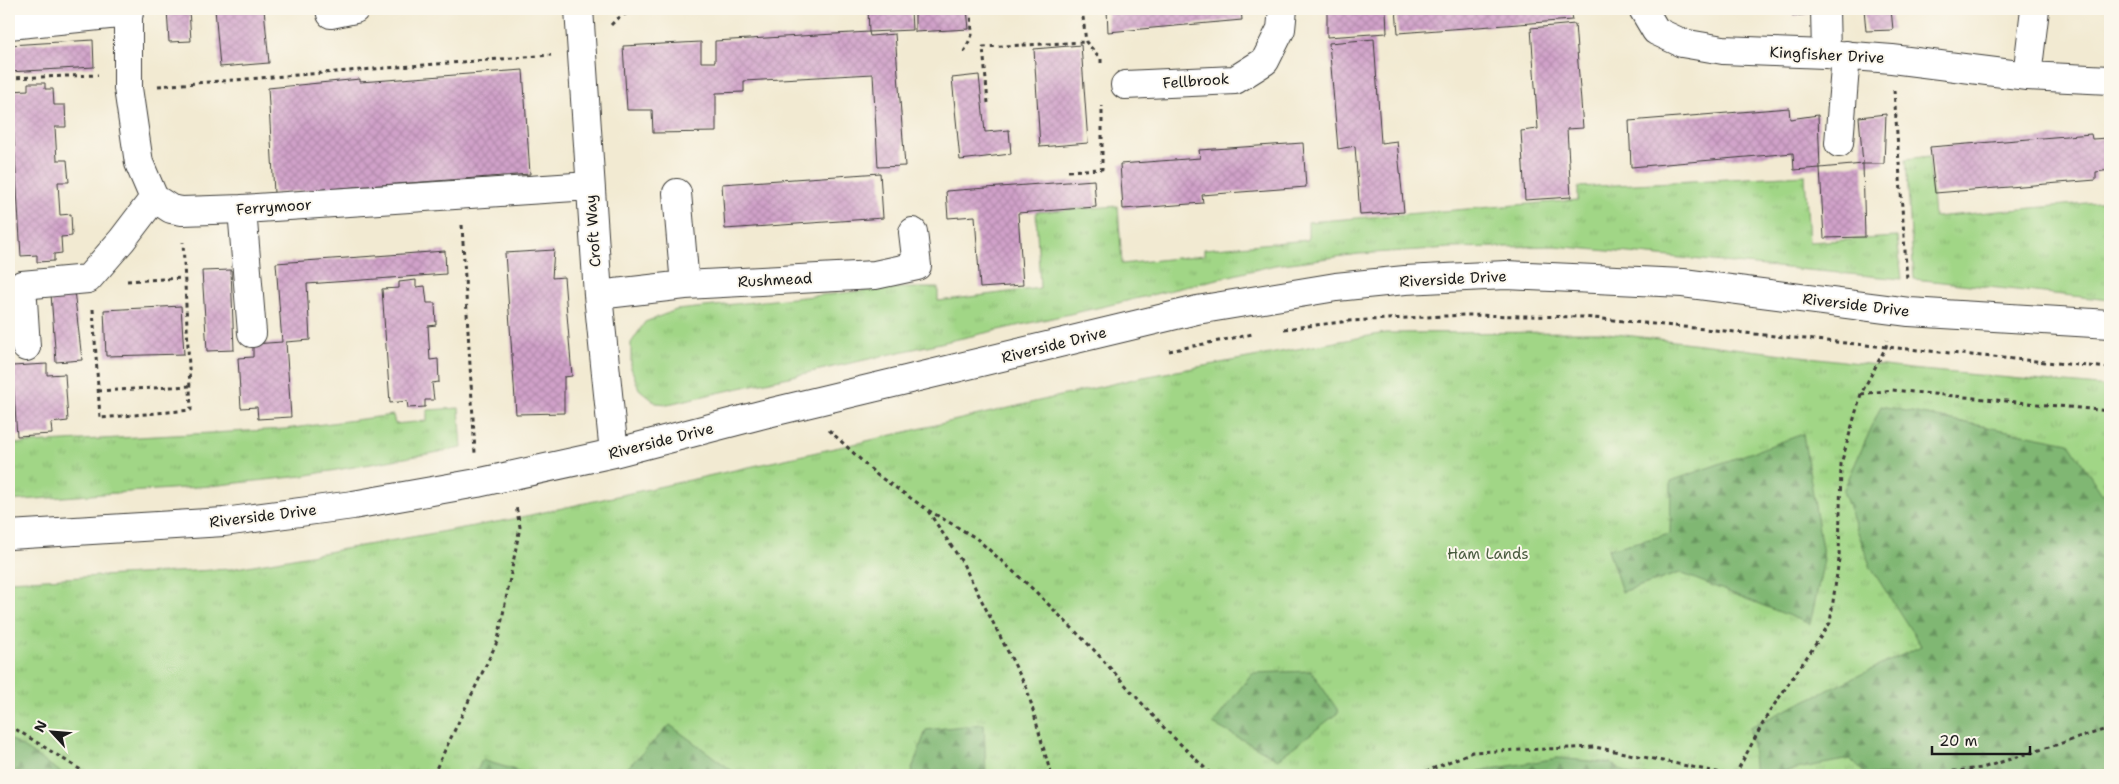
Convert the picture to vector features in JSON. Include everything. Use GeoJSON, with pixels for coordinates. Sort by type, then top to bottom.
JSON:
{"type":"FeatureCollection","features":[{"type":"Feature","properties":{"kind":"street"},"geometry":{"type":"LineString","coordinates":[[330,9],[331,14],[355,9]]}},
{"type":"Feature","properties":{"kind":"street","name":"Croft Way"},"geometry":{"type":"LineString","coordinates":[[579,9],[598,296],[614,453]]}},
{"type":"Feature","properties":{"kind":"street","name":"Fellbrook"},"geometry":{"type":"LineString","coordinates":[[1126,86],[1235,80],[1265,61],[1281,29],[1283,9]]}},
{"type":"Feature","properties":{"kind":"street","name":"Kingfisher Drive"},"geometry":{"type":"LineString","coordinates":[[1643,9],[1656,31],[1682,44],[1723,50],[1836,54],[1892,59],[2027,76],[2110,80]]}},
{"type":"Feature","properties":{"kind":"street"},"geometry":{"type":"LineString","coordinates":[[1825,9],[1836,54],[1839,143]]}},
{"type":"Feature","properties":{"kind":"street"},"geometry":{"type":"LineString","coordinates":[[2027,76],[2035,9]]}},
{"type":"Feature","properties":{"kind":"street"},"geometry":{"type":"LineString","coordinates":[[9,25],[129,11],[128,81],[139,163],[154,198],[91,280],[22,285],[26,347]]}},
{"type":"Feature","properties":{"kind":"street","name":"Ferrymoor"},"geometry":{"type":"LineString","coordinates":[[154,198],[171,209],[182,212],[590,186]]}},
{"type":"Feature","properties":{"kind":"street"},"geometry":{"type":"LineString","coordinates":[[677,193],[685,285]]}},
{"type":"Feature","properties":{"kind":"street"},"geometry":{"type":"LineString","coordinates":[[242,209],[252,333]]}},
{"type":"Feature","properties":{"kind":"street","name":"Rushmead"},"geometry":{"type":"LineString","coordinates":[[598,296],[685,285],[875,275],[918,266],[913,232]]}},
{"type":"Feature","properties":{"kind":"street","name":"Riverside Drive"},"geometry":{"type":"LineString","coordinates":[[9,535],[224,522],[353,505],[477,483],[614,453],[764,414],[1197,310],[1336,287],[1405,280],[1506,275],[1683,283],[1900,311],[2110,324]]}},
{"type":"Feature","properties":{"kind":"path"},"geometry":{"type":"LineString","coordinates":[[964,52],[972,35],[971,9]]}},
{"type":"Feature","properties":{"kind":"path"},"geometry":{"type":"LineString","coordinates":[[1082,9],[1086,42],[1101,59],[1101,68]]}},
{"type":"Feature","properties":{"kind":"path"},"geometry":{"type":"LineString","coordinates":[[988,103],[983,47],[1086,42]]}},
{"type":"Feature","properties":{"kind":"path"},"geometry":{"type":"LineString","coordinates":[[9,78],[128,81],[581,52]]}},
{"type":"Feature","properties":{"kind":"path"},"geometry":{"type":"LineString","coordinates":[[1418,775],[1472,752],[1595,747],[1733,775],[1768,714],[1830,623],[1839,559],[1841,464],[1861,394],[1886,348],[1900,311],[1892,59]]}},
{"type":"Feature","properties":{"kind":"path"},"geometry":{"type":"LineString","coordinates":[[1068,171],[1102,169],[1102,105]]}},
{"type":"Feature","properties":{"kind":"path"},"geometry":{"type":"LineString","coordinates":[[460,194],[477,483]]}},
{"type":"Feature","properties":{"kind":"path"},"geometry":{"type":"LineString","coordinates":[[182,212],[183,278],[191,410],[100,418],[91,280],[183,278]]}},
{"type":"Feature","properties":{"kind":"path"},"geometry":{"type":"LineString","coordinates":[[1277,330],[1349,321],[1456,316],[1583,317],[1886,348],[2110,368]]}},
{"type":"Feature","properties":{"kind":"path"},"geometry":{"type":"LineString","coordinates":[[1166,352],[1259,333]]}},
{"type":"Feature","properties":{"kind":"path"},"geometry":{"type":"LineString","coordinates":[[98,391],[190,386]]}},
{"type":"Feature","properties":{"kind":"path"},"geometry":{"type":"LineString","coordinates":[[1861,394],[1892,390],[2110,411]]}},
{"type":"Feature","properties":{"kind":"path"},"geometry":{"type":"LineString","coordinates":[[838,427],[828,430],[877,475],[928,510],[976,538],[1035,591],[1093,649],[1166,730],[1212,775]]}},
{"type":"Feature","properties":{"kind":"path"},"geometry":{"type":"LineString","coordinates":[[433,775],[498,640],[520,527],[515,501],[516,475]]}},
{"type":"Feature","properties":{"kind":"path"},"geometry":{"type":"LineString","coordinates":[[928,510],[962,562],[1027,689],[1051,775]]}},
{"type":"Feature","properties":{"kind":"path"},"geometry":{"type":"LineString","coordinates":[[9,725],[89,775]]}},
{"type":"Feature","properties":{"kind":"path"},"geometry":{"type":"LineString","coordinates":[[1921,775],[1982,768],[2110,728]]}},
{"type":"Feature","properties":{"kind":"green space"},"geometry":{"type":"Polygon","coordinates":[[[1929,156],[1934,217],[2109,201],[2110,300],[1914,279],[1906,159],[1929,156]]]}},
{"type":"Feature","properties":{"kind":"green space"},"geometry":{"type":"Polygon","coordinates":[[[1805,175],[1809,242],[1897,237],[1902,279],[1555,246],[1449,248],[1359,254],[1275,265],[1110,305],[668,404],[656,403],[639,389],[631,368],[631,343],[645,322],[676,310],[891,288],[938,288],[938,301],[1040,288],[1036,212],[1118,206],[1122,264],[1204,255],[1204,249],[1308,240],[1308,222],[1578,200],[1578,187],[1805,175]]]}},
{"type":"Feature","properties":{"kind":"green space","name":"Ham Lands"},"geometry":{"type":"Polygon","coordinates":[[[1599,332],[1910,369],[2110,387],[2110,775],[9,775],[9,581],[231,569],[508,520],[858,443],[1138,378],[1385,333],[1599,332]]]}},
{"type":"Feature","properties":{"kind":"green space"},"geometry":{"type":"Polygon","coordinates":[[[1881,406],[2069,443],[2102,494],[2110,490],[2110,775],[1866,775],[1850,759],[1755,775],[1750,727],[1921,646],[1871,568],[1843,491],[1881,406]]]}},
{"type":"Feature","properties":{"kind":"green space"},"geometry":{"type":"Polygon","coordinates":[[[459,408],[462,448],[302,476],[210,486],[9,501],[9,444],[285,429],[393,415],[395,424],[427,421],[427,410],[459,408]]]}},
{"type":"Feature","properties":{"kind":"green space"},"geometry":{"type":"Polygon","coordinates":[[[1803,434],[1824,560],[1810,624],[1680,573],[1622,592],[1608,549],[1670,534],[1671,481],[1803,434]]]}},
{"type":"Feature","properties":{"kind":"green space"},"geometry":{"type":"Polygon","coordinates":[[[1311,671],[1339,712],[1278,759],[1213,724],[1252,673],[1311,671]]]}},
{"type":"Feature","properties":{"kind":"green space"},"geometry":{"type":"Polygon","coordinates":[[[984,724],[986,775],[910,775],[926,730],[984,724]]]}},
{"type":"Feature","properties":{"kind":"green space"},"geometry":{"type":"Polygon","coordinates":[[[670,725],[738,775],[622,775],[670,725]]]}},
{"type":"Feature","properties":{"kind":"green space"},"geometry":{"type":"Polygon","coordinates":[[[9,738],[65,775],[9,775],[9,738]]]}},
{"type":"Feature","properties":{"kind":"green space"},"geometry":{"type":"Polygon","coordinates":[[[1558,758],[1610,763],[1631,775],[1478,775],[1479,771],[1558,758]]]}},
{"type":"Feature","properties":{"kind":"green space"},"geometry":{"type":"Polygon","coordinates":[[[482,760],[532,775],[475,775],[482,760]]]}},
{"type":"Feature","properties":{"kind":"building"},"geometry":{"type":"Polygon","coordinates":[[[167,9],[189,9],[191,41],[169,42],[167,9]]]}},
{"type":"Feature","properties":{"kind":"building"},"geometry":{"type":"Polygon","coordinates":[[[215,9],[264,9],[269,63],[220,67],[215,9]]]}},
{"type":"Feature","properties":{"kind":"building"},"geometry":{"type":"Polygon","coordinates":[[[868,9],[911,9],[912,30],[869,32],[868,9]]]}},
{"type":"Feature","properties":{"kind":"building"},"geometry":{"type":"Polygon","coordinates":[[[915,9],[967,9],[969,29],[915,32],[915,9]]]}},
{"type":"Feature","properties":{"kind":"building"},"geometry":{"type":"Polygon","coordinates":[[[1107,9],[1241,9],[1242,20],[1108,32],[1107,9]]]}},
{"type":"Feature","properties":{"kind":"building"},"geometry":{"type":"Polygon","coordinates":[[[1396,9],[1570,9],[1572,20],[1398,33],[1396,9]]]}},
{"type":"Feature","properties":{"kind":"building"},"geometry":{"type":"Polygon","coordinates":[[[1792,9],[1818,9],[1818,13],[1793,16],[1792,9]]]}},
{"type":"Feature","properties":{"kind":"building"},"geometry":{"type":"Polygon","coordinates":[[[1864,9],[1891,9],[1893,30],[1866,31],[1864,9]]]}},
{"type":"Feature","properties":{"kind":"building"},"geometry":{"type":"Polygon","coordinates":[[[1386,10],[1387,33],[1327,37],[1327,12],[1386,10]]]}},
{"type":"Feature","properties":{"kind":"building"},"geometry":{"type":"Polygon","coordinates":[[[1575,24],[1583,128],[1567,129],[1571,197],[1525,200],[1521,131],[1538,129],[1531,28],[1575,24]]]}},
{"type":"Feature","properties":{"kind":"building"},"geometry":{"type":"Polygon","coordinates":[[[869,32],[870,36],[895,34],[905,166],[878,167],[873,74],[744,81],[744,92],[716,93],[716,132],[653,133],[652,110],[627,110],[623,46],[701,42],[701,62],[715,62],[715,41],[869,32]]]}},
{"type":"Feature","properties":{"kind":"building"},"geometry":{"type":"Polygon","coordinates":[[[1374,39],[1381,143],[1397,141],[1404,212],[1360,215],[1355,146],[1338,149],[1329,43],[1374,39]]]}},
{"type":"Feature","properties":{"kind":"building"},"geometry":{"type":"Polygon","coordinates":[[[93,40],[94,67],[9,72],[9,45],[93,40]]]}},
{"type":"Feature","properties":{"kind":"building"},"geometry":{"type":"Polygon","coordinates":[[[1081,45],[1088,143],[1040,147],[1034,49],[1081,45]]]}},
{"type":"Feature","properties":{"kind":"building"},"geometry":{"type":"Polygon","coordinates":[[[523,70],[530,174],[274,193],[268,88],[360,79],[360,82],[523,70]]]}},
{"type":"Feature","properties":{"kind":"building"},"geometry":{"type":"Polygon","coordinates":[[[979,75],[985,132],[1009,130],[1011,154],[960,160],[952,78],[979,75]]]}},
{"type":"Feature","properties":{"kind":"building"},"geometry":{"type":"Polygon","coordinates":[[[28,83],[45,83],[45,89],[53,89],[54,105],[65,105],[66,127],[55,127],[57,160],[67,160],[69,182],[58,182],[60,215],[71,214],[72,236],[61,237],[62,253],[54,254],[54,261],[37,262],[37,255],[21,256],[11,91],[28,90],[28,83]]]}},
{"type":"Feature","properties":{"kind":"building"},"geometry":{"type":"Polygon","coordinates":[[[1789,108],[1790,119],[1818,115],[1820,168],[1794,170],[1793,153],[1631,167],[1629,121],[1789,108]]]}},
{"type":"Feature","properties":{"kind":"building"},"geometry":{"type":"Polygon","coordinates":[[[1886,114],[1884,164],[1863,164],[1859,117],[1886,114]]]}},
{"type":"Feature","properties":{"kind":"building"},"geometry":{"type":"Polygon","coordinates":[[[2091,134],[2092,139],[2108,138],[2110,170],[2096,172],[2096,180],[1935,193],[1930,147],[2091,134]]]}},
{"type":"Feature","properties":{"kind":"building"},"geometry":{"type":"Polygon","coordinates":[[[1303,143],[1306,187],[1202,195],[1203,203],[1123,209],[1120,164],[1200,158],[1199,150],[1303,143]]]}},
{"type":"Feature","properties":{"kind":"building"},"geometry":{"type":"Polygon","coordinates":[[[1863,164],[1865,237],[1824,238],[1820,168],[1863,164]]]}},
{"type":"Feature","properties":{"kind":"building"},"geometry":{"type":"Polygon","coordinates":[[[880,173],[883,218],[725,229],[722,184],[880,173]]]}},
{"type":"Feature","properties":{"kind":"building"},"geometry":{"type":"Polygon","coordinates":[[[1094,180],[1096,207],[1018,213],[1023,285],[980,288],[975,216],[948,218],[946,191],[1094,180]]]}},
{"type":"Feature","properties":{"kind":"building"},"geometry":{"type":"Polygon","coordinates":[[[554,250],[552,278],[564,277],[572,376],[564,377],[564,413],[516,414],[505,253],[554,250]]]}},
{"type":"Feature","properties":{"kind":"building"},"geometry":{"type":"Polygon","coordinates":[[[445,251],[446,274],[307,284],[310,340],[286,342],[291,417],[258,419],[257,407],[241,408],[238,358],[253,357],[253,344],[282,342],[276,263],[445,251]]]}},
{"type":"Feature","properties":{"kind":"building"},"geometry":{"type":"Polygon","coordinates":[[[231,270],[234,350],[207,351],[202,271],[231,270]]]}},
{"type":"Feature","properties":{"kind":"building"},"geometry":{"type":"Polygon","coordinates":[[[416,280],[416,287],[425,286],[427,303],[435,303],[436,325],[428,326],[430,360],[438,359],[439,382],[432,383],[434,400],[425,400],[425,407],[408,408],[407,401],[390,403],[382,289],[399,288],[399,282],[416,280]]]}},
{"type":"Feature","properties":{"kind":"building"},"geometry":{"type":"Polygon","coordinates":[[[74,290],[82,360],[56,362],[51,294],[74,290]]]}},
{"type":"Feature","properties":{"kind":"building"},"geometry":{"type":"Polygon","coordinates":[[[181,306],[184,354],[106,356],[104,310],[181,306]]]}},
{"type":"Feature","properties":{"kind":"building"},"geometry":{"type":"Polygon","coordinates":[[[47,364],[47,375],[65,374],[68,421],[51,423],[52,434],[17,436],[12,366],[47,364]]]}}]}
